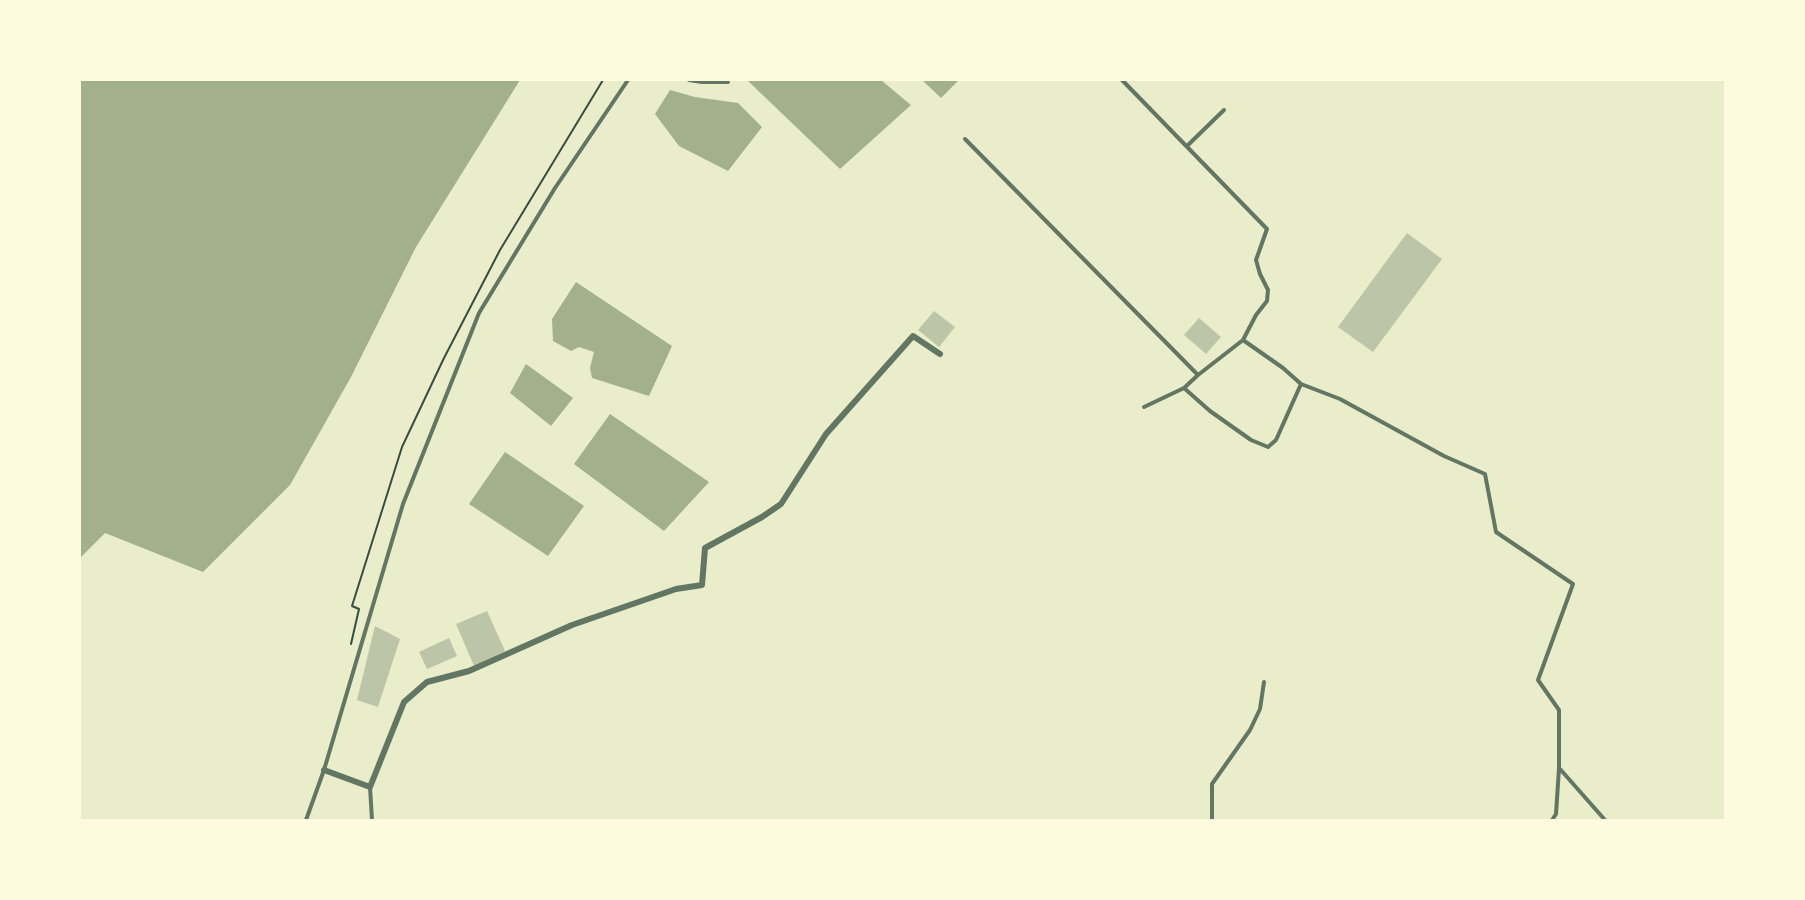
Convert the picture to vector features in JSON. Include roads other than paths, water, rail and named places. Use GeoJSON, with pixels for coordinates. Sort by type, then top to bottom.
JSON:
{"type":"FeatureCollection","features":[{"type":"Feature","properties":{"kind":"street"},"geometry":{"type":"LineString","coordinates":[[324,770],[370,787],[404,702],[427,682],[469,671],[572,625],[676,589],[702,585],[705,548],[781,504],[826,434],[913,336],[940,354]]}},
{"type":"Feature","properties":{"kind":"lane"},"geometry":{"type":"LineString","coordinates":[[306,820],[324,770],[403,504],[479,313],[555,188],[628,80]]}},
{"type":"Feature","properties":{"kind":"lane"},"geometry":{"type":"LineString","coordinates":[[689,80],[728,82]]}},
{"type":"Feature","properties":{"kind":"lane"},"geometry":{"type":"LineString","coordinates":[[1122,80],[1188,145],[1267,229],[1256,260],[1268,290],[1267,301],[1256,315],[1244,340],[1184,388],[1144,407]]}},
{"type":"Feature","properties":{"kind":"lane"},"geometry":{"type":"LineString","coordinates":[[1188,145],[1224,110]]}},
{"type":"Feature","properties":{"kind":"lane"},"geometry":{"type":"LineString","coordinates":[[965,139],[1198,375]]}},
{"type":"Feature","properties":{"kind":"lane"},"geometry":{"type":"LineString","coordinates":[[1244,340],[1301,384],[1340,399],[1444,456],[1485,474],[1496,532],[1573,584],[1538,680],[1559,710],[1559,768],[1556,814],[1552,820]]}},
{"type":"Feature","properties":{"kind":"lane"},"geometry":{"type":"LineString","coordinates":[[1184,388],[1210,411],[1251,440],[1268,447],[1276,440],[1301,384]]}},
{"type":"Feature","properties":{"kind":"lane"},"geometry":{"type":"LineString","coordinates":[[1212,820],[1212,784],[1250,730],[1260,709],[1264,682]]}},
{"type":"Feature","properties":{"kind":"lane"},"geometry":{"type":"LineString","coordinates":[[1559,768],[1605,820]]}},
{"type":"Feature","properties":{"kind":"lane"},"geometry":{"type":"LineString","coordinates":[[370,787],[372,820]]}}]}
